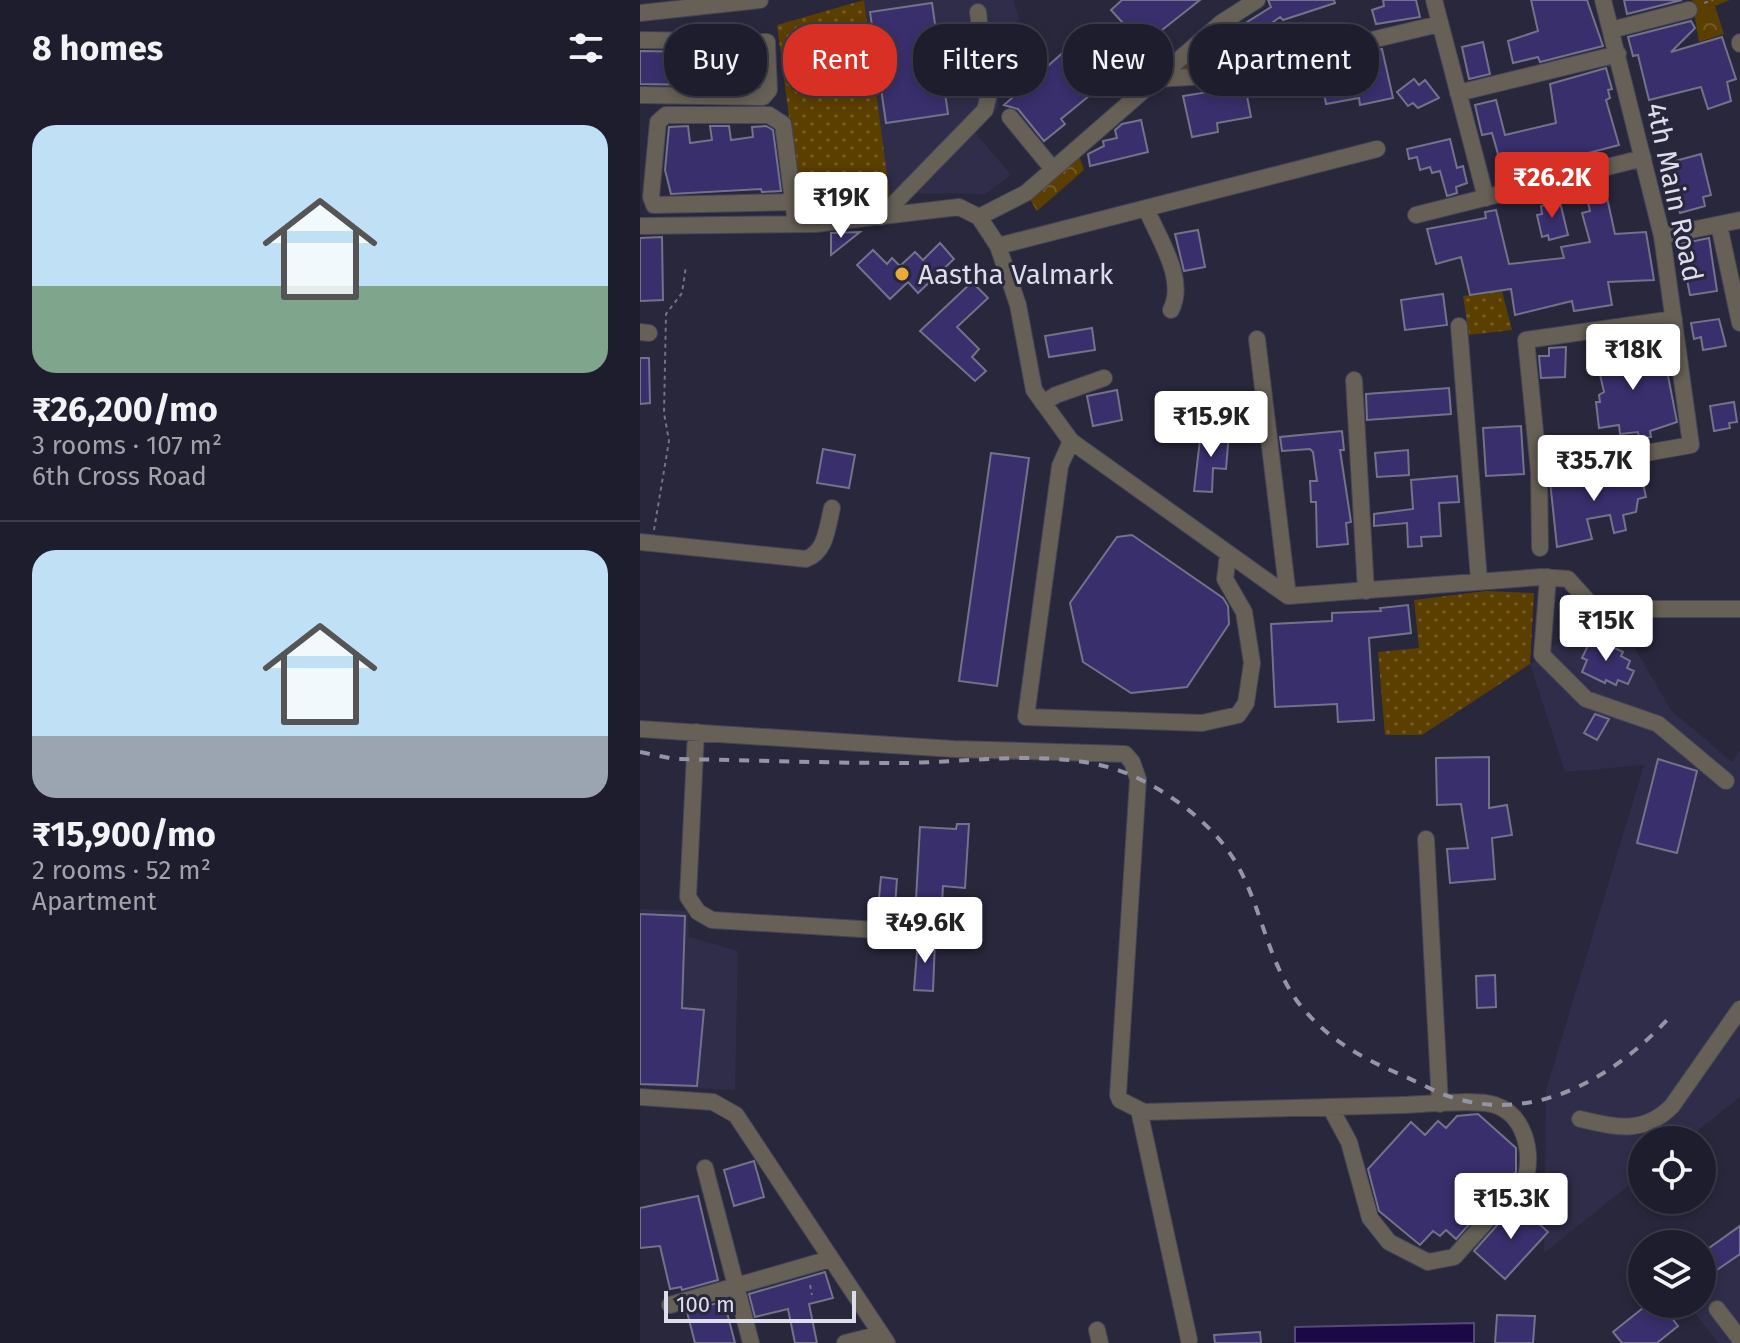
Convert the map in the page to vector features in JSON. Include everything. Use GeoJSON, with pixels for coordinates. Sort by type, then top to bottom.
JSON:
{"type":"FeatureCollection","features":[{"type":"Feature","properties":{"kind":"street"},"geometry":{"type":"LineString","coordinates":[[640,13],[760,0]]}},
{"type":"Feature","properties":{"kind":"street"},"geometry":{"type":"LineString","coordinates":[[997,207],[1215,15],[1239,0]]}},
{"type":"Feature","properties":{"kind":"street"},"geometry":{"type":"LineString","coordinates":[[1173,64],[1221,23],[1257,0]]}},
{"type":"Feature","properties":{"kind":"street"},"geometry":{"type":"LineString","coordinates":[[1434,0],[1486,198]]}},
{"type":"Feature","properties":{"kind":"street","name":"4th Main Road"},"geometry":{"type":"LineString","coordinates":[[1539,472],[1691,445],[1662,236],[1603,0]]}},
{"type":"Feature","properties":{"kind":"street"},"geometry":{"type":"LineString","coordinates":[[1611,30],[1689,10]]}},
{"type":"Feature","properties":{"kind":"street"},"geometry":{"type":"LineString","coordinates":[[881,217],[985,110],[988,98],[978,12]]}},
{"type":"Feature","properties":{"kind":"street"},"geometry":{"type":"LineString","coordinates":[[1173,78],[1225,75],[1439,24]]}},
{"type":"Feature","properties":{"kind":"street"},"geometry":{"type":"LineString","coordinates":[[640,40],[767,42],[769,90],[763,97],[640,95]]}},
{"type":"Feature","properties":{"kind":"street"},"geometry":{"type":"LineString","coordinates":[[1458,93],[1618,54]]}},
{"type":"Feature","properties":{"kind":"street"},"geometry":{"type":"LineString","coordinates":[[979,217],[1026,193],[1137,96]]}},
{"type":"Feature","properties":{"kind":"street"},"geometry":{"type":"LineString","coordinates":[[793,202],[657,206],[652,202],[658,122],[666,115],[775,117],[783,124],[796,224]]}},
{"type":"Feature","properties":{"kind":"street"},"geometry":{"type":"LineString","coordinates":[[1010,117],[1047,162]]}},
{"type":"Feature","properties":{"kind":"street"},"geometry":{"type":"LineString","coordinates":[[998,246],[1377,149]]}},
{"type":"Feature","properties":{"kind":"street"},"geometry":{"type":"LineString","coordinates":[[1416,215],[1643,158]]}},
{"type":"Feature","properties":{"kind":"street"},"geometry":{"type":"LineString","coordinates":[[688,205],[689,225]]}},
{"type":"Feature","properties":{"kind":"street"},"geometry":{"type":"LineString","coordinates":[[640,226],[796,224],[959,207],[979,217],[998,246],[1018,305],[1034,390],[1071,441],[1288,596],[1548,577],[1568,579],[1595,609],[1740,609]]}},
{"type":"Feature","properties":{"kind":"street"},"geometry":{"type":"LineString","coordinates":[[1146,208],[1177,283],[1177,298],[1171,310]]}},
{"type":"Feature","properties":{"kind":"street"},"geometry":{"type":"LineString","coordinates":[[1662,236],[1740,220]]}},
{"type":"Feature","properties":{"kind":"street"},"geometry":{"type":"LineString","coordinates":[[1719,225],[1740,323]]}},
{"type":"Feature","properties":{"kind":"street"},"geometry":{"type":"LineString","coordinates":[[1540,548],[1539,472],[1526,340],[1674,319]]}},
{"type":"Feature","properties":{"kind":"street"},"geometry":{"type":"LineString","coordinates":[[1459,326],[1479,580]]}},
{"type":"Feature","properties":{"kind":"street"},"geometry":{"type":"LineString","coordinates":[[1257,339],[1288,596]]}},
{"type":"Feature","properties":{"kind":"street"},"geometry":{"type":"LineString","coordinates":[[1043,403],[1056,395],[1104,378]]}},
{"type":"Feature","properties":{"kind":"street"},"geometry":{"type":"LineString","coordinates":[[1354,380],[1366,591]]}},
{"type":"Feature","properties":{"kind":"street"},"geometry":{"type":"LineString","coordinates":[[1071,441],[1060,466],[1026,717],[1202,723],[1238,715],[1246,703],[1252,663],[1244,612],[1225,579],[1228,554]]}},
{"type":"Feature","properties":{"kind":"street"},"geometry":{"type":"LineString","coordinates":[[646,542],[806,559],[817,555],[821,548],[832,508]]}},
{"type":"Feature","properties":{"kind":"street"},"geometry":{"type":"LineString","coordinates":[[1548,577],[1542,655],[1586,699],[1658,724],[1726,781]]}},
{"type":"Feature","properties":{"kind":"street"},"geometry":{"type":"LineString","coordinates":[[640,729],[954,749],[1125,754],[1132,762],[1138,779],[1120,1100],[1139,1110],[1494,1104],[1507,1112],[1526,1135],[1530,1162],[1526,1177],[1454,1257],[1428,1262],[1389,1242],[1370,1218],[1349,1142],[1330,1107]]}},
{"type":"Feature","properties":{"kind":"street"},"geometry":{"type":"LineString","coordinates":[[696,732],[688,897],[698,912],[712,920],[910,932]]}},
{"type":"Feature","properties":{"kind":"street"},"geometry":{"type":"LineString","coordinates":[[1426,839],[1440,1104]]}},
{"type":"Feature","properties":{"kind":"street"},"geometry":{"type":"LineString","coordinates":[[1580,1119],[1628,1129],[1658,1118],[1672,1106],[1740,1009]]}},
{"type":"Feature","properties":{"kind":"street"},"geometry":{"type":"LineString","coordinates":[[640,1097],[713,1102],[736,1115],[884,1338],[845,1343]]}},
{"type":"Feature","properties":{"kind":"street"},"geometry":{"type":"LineString","coordinates":[[1139,1110],[1189,1340]]}},
{"type":"Feature","properties":{"kind":"street"},"geometry":{"type":"LineString","coordinates":[[705,1168],[751,1343]]}},
{"type":"Feature","properties":{"kind":"street"},"geometry":{"type":"LineString","coordinates":[[670,1305],[830,1259]]}},
{"type":"Feature","properties":{"kind":"street"},"geometry":{"type":"LineString","coordinates":[[1717,1309],[1740,1339]]}},
{"type":"Feature","properties":{"kind":"path"},"geometry":{"type":"LineString","coordinates":[[646,542],[669,441],[664,413],[666,314],[682,293],[686,266]]}},
{"type":"Feature","properties":{"kind":"path"},"geometry":{"type":"LineString","coordinates":[[810,1285],[812,1295]]}},
{"type":"Feature","properties":{"kind":"shaded area"},"geometry":{"type":"Polygon","coordinates":[[[864,0],[1013,0],[1020,21],[1010,24],[913,24],[913,96],[998,96],[999,107],[974,131],[1011,175],[985,194],[907,193],[891,204],[877,96],[897,96],[897,24],[867,24],[864,0]]]}},
{"type":"Feature","properties":{"kind":"shaded area"},"geometry":{"type":"Polygon","coordinates":[[[1609,604],[1671,710],[1732,762],[1740,750],[1740,1097],[1704,1126],[1628,1126],[1628,1186],[1544,1253],[1546,1090],[1644,765],[1565,772],[1530,664],[1609,604]]]}},
{"type":"Feature","properties":{"kind":"shaded area"},"geometry":{"type":"Polygon","coordinates":[[[640,909],[688,911],[689,937],[738,951],[735,1090],[640,1086],[640,909]]]}},
{"type":"Feature","properties":{"kind":"shaded area"},"geometry":{"type":"Polygon","coordinates":[[[1740,1223],[1740,1343],[1718,1343],[1699,1318],[1716,1318],[1716,1241],[1740,1223]]]}},
{"type":"Feature","properties":{"kind":"shaded area"},"geometry":{"type":"Polygon","coordinates":[[[1474,1323],[1474,1343],[1295,1343],[1295,1327],[1474,1323]]]}},
{"type":"Feature","properties":{"kind":"green space"},"geometry":{"type":"Polygon","coordinates":[[[864,0],[867,24],[783,24],[783,71],[777,25],[864,0]]]}},
{"type":"Feature","properties":{"kind":"green space"},"geometry":{"type":"Polygon","coordinates":[[[1692,0],[1730,0],[1715,6],[1724,34],[1699,42],[1692,0]]]}},
{"type":"Feature","properties":{"kind":"green space"},"geometry":{"type":"Polygon","coordinates":[[[1189,59],[1189,69],[1175,71],[1189,59]]]}},
{"type":"Feature","properties":{"kind":"green space"},"geometry":{"type":"Polygon","coordinates":[[[786,96],[877,96],[891,204],[801,209],[786,96]]]}},
{"type":"Feature","properties":{"kind":"green space"},"geometry":{"type":"Polygon","coordinates":[[[1079,155],[1084,170],[1037,211],[1028,196],[1079,155]]]}},
{"type":"Feature","properties":{"kind":"green space"},"geometry":{"type":"Polygon","coordinates":[[[1502,291],[1512,330],[1469,335],[1463,296],[1502,291]]]}},
{"type":"Feature","properties":{"kind":"green space"},"geometry":{"type":"Polygon","coordinates":[[[1486,591],[1534,593],[1530,664],[1422,735],[1385,735],[1378,652],[1419,648],[1414,600],[1486,591]]]}},
{"type":"Feature","properties":{"kind":"building"},"geometry":{"type":"Polygon","coordinates":[[[1122,0],[1200,0],[1170,24],[1124,24],[1111,10],[1122,0]]]}},
{"type":"Feature","properties":{"kind":"building"},"geometry":{"type":"Polygon","coordinates":[[[1268,0],[1334,0],[1335,3],[1283,20],[1280,17],[1270,24],[1244,24],[1271,7],[1268,0]]]}},
{"type":"Feature","properties":{"kind":"building"},"geometry":{"type":"Polygon","coordinates":[[[1383,0],[1416,0],[1420,17],[1376,24],[1372,10],[1384,6],[1383,0]]]}},
{"type":"Feature","properties":{"kind":"building"},"geometry":{"type":"Polygon","coordinates":[[[1531,0],[1587,0],[1603,46],[1540,62],[1538,57],[1513,63],[1508,41],[1538,31],[1531,0]]]}},
{"type":"Feature","properties":{"kind":"building"},"geometry":{"type":"Polygon","coordinates":[[[1624,0],[1682,0],[1627,14],[1624,0]]]}},
{"type":"Feature","properties":{"kind":"building"},"geometry":{"type":"Polygon","coordinates":[[[932,3],[935,24],[913,24],[913,96],[945,96],[948,114],[886,123],[882,96],[897,96],[897,24],[872,24],[870,12],[932,3]]]}},
{"type":"Feature","properties":{"kind":"building"},"geometry":{"type":"Polygon","coordinates":[[[1691,21],[1695,28],[1671,52],[1722,37],[1736,79],[1727,82],[1731,101],[1708,109],[1701,87],[1649,100],[1638,55],[1633,56],[1628,37],[1691,21]]]}},
{"type":"Feature","properties":{"kind":"building"},"geometry":{"type":"Polygon","coordinates":[[[1483,42],[1490,74],[1469,79],[1462,47],[1483,42]]]}},
{"type":"Feature","properties":{"kind":"building"},"geometry":{"type":"Polygon","coordinates":[[[1382,49],[1393,98],[1360,105],[1359,98],[1326,104],[1324,96],[1379,96],[1379,50],[1382,49]]]}},
{"type":"Feature","properties":{"kind":"building"},"geometry":{"type":"Polygon","coordinates":[[[640,51],[664,51],[664,84],[640,84],[640,51]]]}},
{"type":"Feature","properties":{"kind":"building"},"geometry":{"type":"Polygon","coordinates":[[[1063,53],[1063,96],[1089,96],[1061,119],[1065,124],[1044,141],[1018,109],[1004,105],[1014,96],[1047,96],[1047,67],[1063,53]]]}},
{"type":"Feature","properties":{"kind":"building"},"geometry":{"type":"Polygon","coordinates":[[[1606,68],[1612,89],[1608,90],[1610,98],[1606,100],[1619,145],[1504,175],[1492,133],[1482,135],[1475,105],[1496,100],[1505,135],[1556,123],[1550,84],[1606,68]]]}},
{"type":"Feature","properties":{"kind":"building"},"geometry":{"type":"Polygon","coordinates":[[[1414,79],[1419,85],[1425,80],[1439,98],[1418,108],[1413,103],[1408,106],[1397,92],[1414,79]]]}},
{"type":"Feature","properties":{"kind":"building"},"geometry":{"type":"Polygon","coordinates":[[[1183,96],[1247,96],[1251,117],[1217,123],[1218,132],[1192,137],[1183,96]]]}},
{"type":"Feature","properties":{"kind":"building"},"geometry":{"type":"Polygon","coordinates":[[[1141,120],[1148,152],[1090,166],[1088,154],[1104,146],[1103,141],[1117,138],[1115,130],[1122,124],[1141,120]]]}},
{"type":"Feature","properties":{"kind":"building"},"geometry":{"type":"Polygon","coordinates":[[[688,126],[690,143],[712,140],[710,126],[729,126],[731,140],[753,137],[752,127],[766,126],[773,130],[781,191],[762,192],[761,189],[671,194],[665,170],[669,127],[688,126]]]}},
{"type":"Feature","properties":{"kind":"building"},"geometry":{"type":"Polygon","coordinates":[[[1450,139],[1457,168],[1463,166],[1467,183],[1456,187],[1457,193],[1447,196],[1440,171],[1432,173],[1430,167],[1420,170],[1417,157],[1409,159],[1407,149],[1450,139]]]}},
{"type":"Feature","properties":{"kind":"building"},"geometry":{"type":"Polygon","coordinates":[[[1701,154],[1711,195],[1703,197],[1705,206],[1680,213],[1664,164],[1701,154]]]}},
{"type":"Feature","properties":{"kind":"building"},"geometry":{"type":"Polygon","coordinates":[[[1604,184],[1615,234],[1646,232],[1654,280],[1608,282],[1612,305],[1574,311],[1572,301],[1515,315],[1511,289],[1470,295],[1461,257],[1436,264],[1427,229],[1486,218],[1485,212],[1496,210],[1509,264],[1564,258],[1561,247],[1590,242],[1582,213],[1590,211],[1585,189],[1604,184]]]}},
{"type":"Feature","properties":{"kind":"building"},"geometry":{"type":"Polygon","coordinates":[[[1559,198],[1568,235],[1549,240],[1548,235],[1542,237],[1537,215],[1542,214],[1541,206],[1546,205],[1545,201],[1559,198]]]}},
{"type":"Feature","properties":{"kind":"building"},"geometry":{"type":"Polygon","coordinates":[[[1198,230],[1205,267],[1184,271],[1175,234],[1198,230]]]}},
{"type":"Feature","properties":{"kind":"building"},"geometry":{"type":"Polygon","coordinates":[[[860,232],[831,255],[831,233],[860,232]]]}},
{"type":"Feature","properties":{"kind":"building"},"geometry":{"type":"Polygon","coordinates":[[[662,237],[663,300],[640,301],[640,238],[662,237]]]}},
{"type":"Feature","properties":{"kind":"building"},"geometry":{"type":"Polygon","coordinates":[[[1709,238],[1717,291],[1690,295],[1680,244],[1709,238]]]}},
{"type":"Feature","properties":{"kind":"building","name":"Aastha Valmark"},"geometry":{"type":"Polygon","coordinates":[[[940,243],[954,259],[918,293],[908,282],[890,299],[857,265],[873,250],[887,264],[892,258],[900,266],[915,252],[923,260],[940,243]]]}},
{"type":"Feature","properties":{"kind":"building"},"geometry":{"type":"Polygon","coordinates":[[[972,282],[988,298],[957,327],[979,349],[972,357],[986,371],[975,381],[920,331],[972,282]]]}},
{"type":"Feature","properties":{"kind":"building"},"geometry":{"type":"Polygon","coordinates":[[[1443,294],[1447,325],[1405,330],[1401,300],[1443,294]]]}},
{"type":"Feature","properties":{"kind":"building"},"geometry":{"type":"Polygon","coordinates":[[[1719,319],[1726,346],[1703,350],[1701,337],[1694,339],[1691,323],[1719,319]]]}},
{"type":"Feature","properties":{"kind":"building"},"geometry":{"type":"Polygon","coordinates":[[[1092,328],[1095,350],[1049,357],[1045,336],[1092,328]]]}},
{"type":"Feature","properties":{"kind":"building"},"geometry":{"type":"Polygon","coordinates":[[[1614,339],[1615,343],[1620,342],[1624,362],[1664,355],[1677,422],[1650,431],[1651,437],[1639,439],[1638,432],[1620,434],[1619,425],[1599,428],[1596,402],[1600,402],[1599,395],[1604,392],[1593,344],[1614,339]]]}},
{"type":"Feature","properties":{"kind":"building"},"geometry":{"type":"Polygon","coordinates":[[[1566,347],[1565,377],[1541,378],[1539,356],[1549,356],[1549,348],[1566,347]]]}},
{"type":"Feature","properties":{"kind":"building"},"geometry":{"type":"Polygon","coordinates":[[[640,358],[649,358],[650,403],[640,404],[640,358]]]}},
{"type":"Feature","properties":{"kind":"building"},"geometry":{"type":"Polygon","coordinates":[[[1449,388],[1451,414],[1367,420],[1366,394],[1449,388]]]}},
{"type":"Feature","properties":{"kind":"building"},"geometry":{"type":"Polygon","coordinates":[[[1117,390],[1122,420],[1093,426],[1087,396],[1117,390]]]}},
{"type":"Feature","properties":{"kind":"building"},"geometry":{"type":"Polygon","coordinates":[[[1734,402],[1737,422],[1729,423],[1730,428],[1714,431],[1710,406],[1734,402]]]}},
{"type":"Feature","properties":{"kind":"building"},"geometry":{"type":"Polygon","coordinates":[[[1521,426],[1524,474],[1486,476],[1483,428],[1521,426]]]}},
{"type":"Feature","properties":{"kind":"building"},"geometry":{"type":"Polygon","coordinates":[[[1201,431],[1229,433],[1226,469],[1213,468],[1212,492],[1194,491],[1201,431]]]}},
{"type":"Feature","properties":{"kind":"building"},"geometry":{"type":"Polygon","coordinates":[[[1342,431],[1344,450],[1340,450],[1351,522],[1346,523],[1348,544],[1317,547],[1316,502],[1311,502],[1310,481],[1317,481],[1313,452],[1310,449],[1282,451],[1280,437],[1342,431]]]}},
{"type":"Feature","properties":{"kind":"building"},"geometry":{"type":"Polygon","coordinates":[[[823,449],[855,455],[849,488],[817,483],[823,449]]]}},
{"type":"Feature","properties":{"kind":"building"},"geometry":{"type":"Polygon","coordinates":[[[1408,450],[1409,475],[1377,477],[1375,453],[1408,450]]]}},
{"type":"Feature","properties":{"kind":"building"},"geometry":{"type":"Polygon","coordinates":[[[991,453],[1029,458],[997,686],[959,681],[991,453]]]}},
{"type":"Feature","properties":{"kind":"building"},"geometry":{"type":"Polygon","coordinates":[[[1639,465],[1646,497],[1638,499],[1636,512],[1623,515],[1626,530],[1614,533],[1610,515],[1587,519],[1592,539],[1557,547],[1550,481],[1579,476],[1581,484],[1609,479],[1608,475],[1618,474],[1617,469],[1639,465]]]}},
{"type":"Feature","properties":{"kind":"building"},"geometry":{"type":"Polygon","coordinates":[[[1457,476],[1459,502],[1439,503],[1441,536],[1421,537],[1422,546],[1408,547],[1407,523],[1374,526],[1374,514],[1413,509],[1411,480],[1457,476]]]}},
{"type":"Feature","properties":{"kind":"building"},"geometry":{"type":"Polygon","coordinates":[[[1132,535],[1223,598],[1228,606],[1229,624],[1187,687],[1131,693],[1083,662],[1070,603],[1117,537],[1132,535]]]}},
{"type":"Feature","properties":{"kind":"building"},"geometry":{"type":"Polygon","coordinates":[[[1408,605],[1411,633],[1369,638],[1374,720],[1338,722],[1337,704],[1275,707],[1271,624],[1332,621],[1332,613],[1381,611],[1380,608],[1408,605]]]}},
{"type":"Feature","properties":{"kind":"building"},"geometry":{"type":"Polygon","coordinates":[[[1592,637],[1623,652],[1621,656],[1630,661],[1627,668],[1634,671],[1628,684],[1618,680],[1616,685],[1606,680],[1605,683],[1582,672],[1587,660],[1582,658],[1592,637]]]}},
{"type":"Feature","properties":{"kind":"building"},"geometry":{"type":"Polygon","coordinates":[[[1595,714],[1609,719],[1597,740],[1584,733],[1595,714]]]}},
{"type":"Feature","properties":{"kind":"building"},"geometry":{"type":"Polygon","coordinates":[[[1489,757],[1489,808],[1507,805],[1512,835],[1492,838],[1495,879],[1450,883],[1447,849],[1468,848],[1461,804],[1437,805],[1436,758],[1489,757]]]}},
{"type":"Feature","properties":{"kind":"building"},"geometry":{"type":"Polygon","coordinates":[[[1658,759],[1697,771],[1677,853],[1637,843],[1658,759]]]}},
{"type":"Feature","properties":{"kind":"building"},"geometry":{"type":"Polygon","coordinates":[[[957,824],[969,824],[965,888],[943,886],[941,919],[915,918],[920,827],[956,829],[957,824]]]}},
{"type":"Feature","properties":{"kind":"building"},"geometry":{"type":"Polygon","coordinates":[[[881,877],[897,879],[894,920],[877,919],[881,877]]]}},
{"type":"Feature","properties":{"kind":"building"},"geometry":{"type":"Polygon","coordinates":[[[640,914],[685,916],[682,1008],[704,1010],[697,1086],[640,1084],[640,914]]]}},
{"type":"Feature","properties":{"kind":"building"},"geometry":{"type":"Polygon","coordinates":[[[918,939],[935,940],[933,991],[914,990],[918,939]]]}},
{"type":"Feature","properties":{"kind":"building"},"geometry":{"type":"Polygon","coordinates":[[[1495,975],[1496,1007],[1477,1008],[1476,976],[1495,975]]]}},
{"type":"Feature","properties":{"kind":"building"},"geometry":{"type":"Polygon","coordinates":[[[1478,1114],[1516,1148],[1516,1172],[1456,1239],[1446,1230],[1440,1236],[1433,1231],[1420,1245],[1379,1211],[1368,1169],[1411,1122],[1425,1135],[1438,1121],[1446,1128],[1457,1116],[1478,1114]]]}},
{"type":"Feature","properties":{"kind":"building"},"geometry":{"type":"Polygon","coordinates":[[[754,1161],[764,1197],[734,1206],[724,1170],[754,1161]]]}},
{"type":"Feature","properties":{"kind":"building"},"geometry":{"type":"Polygon","coordinates":[[[698,1196],[718,1280],[682,1290],[681,1287],[670,1289],[660,1246],[640,1248],[640,1208],[698,1196]]]}},
{"type":"Feature","properties":{"kind":"building"},"geometry":{"type":"Polygon","coordinates":[[[1517,1203],[1548,1232],[1505,1279],[1474,1251],[1517,1203]]]}},
{"type":"Feature","properties":{"kind":"building"},"geometry":{"type":"Polygon","coordinates":[[[1740,1226],[1740,1254],[1716,1271],[1716,1243],[1740,1226]]]}},
{"type":"Feature","properties":{"kind":"building"},"geometry":{"type":"Polygon","coordinates":[[[825,1272],[833,1298],[809,1304],[817,1343],[795,1343],[788,1309],[755,1317],[749,1294],[825,1272]]]}},
{"type":"Feature","properties":{"kind":"building"},"geometry":{"type":"Polygon","coordinates":[[[724,1301],[735,1343],[695,1343],[687,1312],[724,1301]]]}},
{"type":"Feature","properties":{"kind":"building"},"geometry":{"type":"Polygon","coordinates":[[[1497,1315],[1535,1316],[1533,1343],[1495,1343],[1497,1315]]]}},
{"type":"Feature","properties":{"kind":"building"},"geometry":{"type":"Polygon","coordinates":[[[1630,1318],[1672,1318],[1678,1326],[1657,1343],[1622,1343],[1613,1332],[1630,1318]]]}},
{"type":"Feature","properties":{"kind":"building"},"geometry":{"type":"Polygon","coordinates":[[[1260,1332],[1261,1343],[1215,1343],[1214,1335],[1260,1332]]]}},
{"type":"Feature","properties":{"kind":"railway"},"geometry":{"type":"LineString","coordinates":[[640,752],[674,759],[842,763],[1047,758],[1105,766],[1131,775],[1192,813],[1230,853],[1247,884],[1279,969],[1308,1014],[1332,1037],[1359,1054],[1454,1098],[1485,1104],[1515,1104],[1572,1090],[1623,1059],[1668,1019]]}},
{"type":"Feature","properties":{"kind":"place","name":"Aastha Valmark"},"geometry":{"type":"Point","coordinates":[902,274]}}]}
